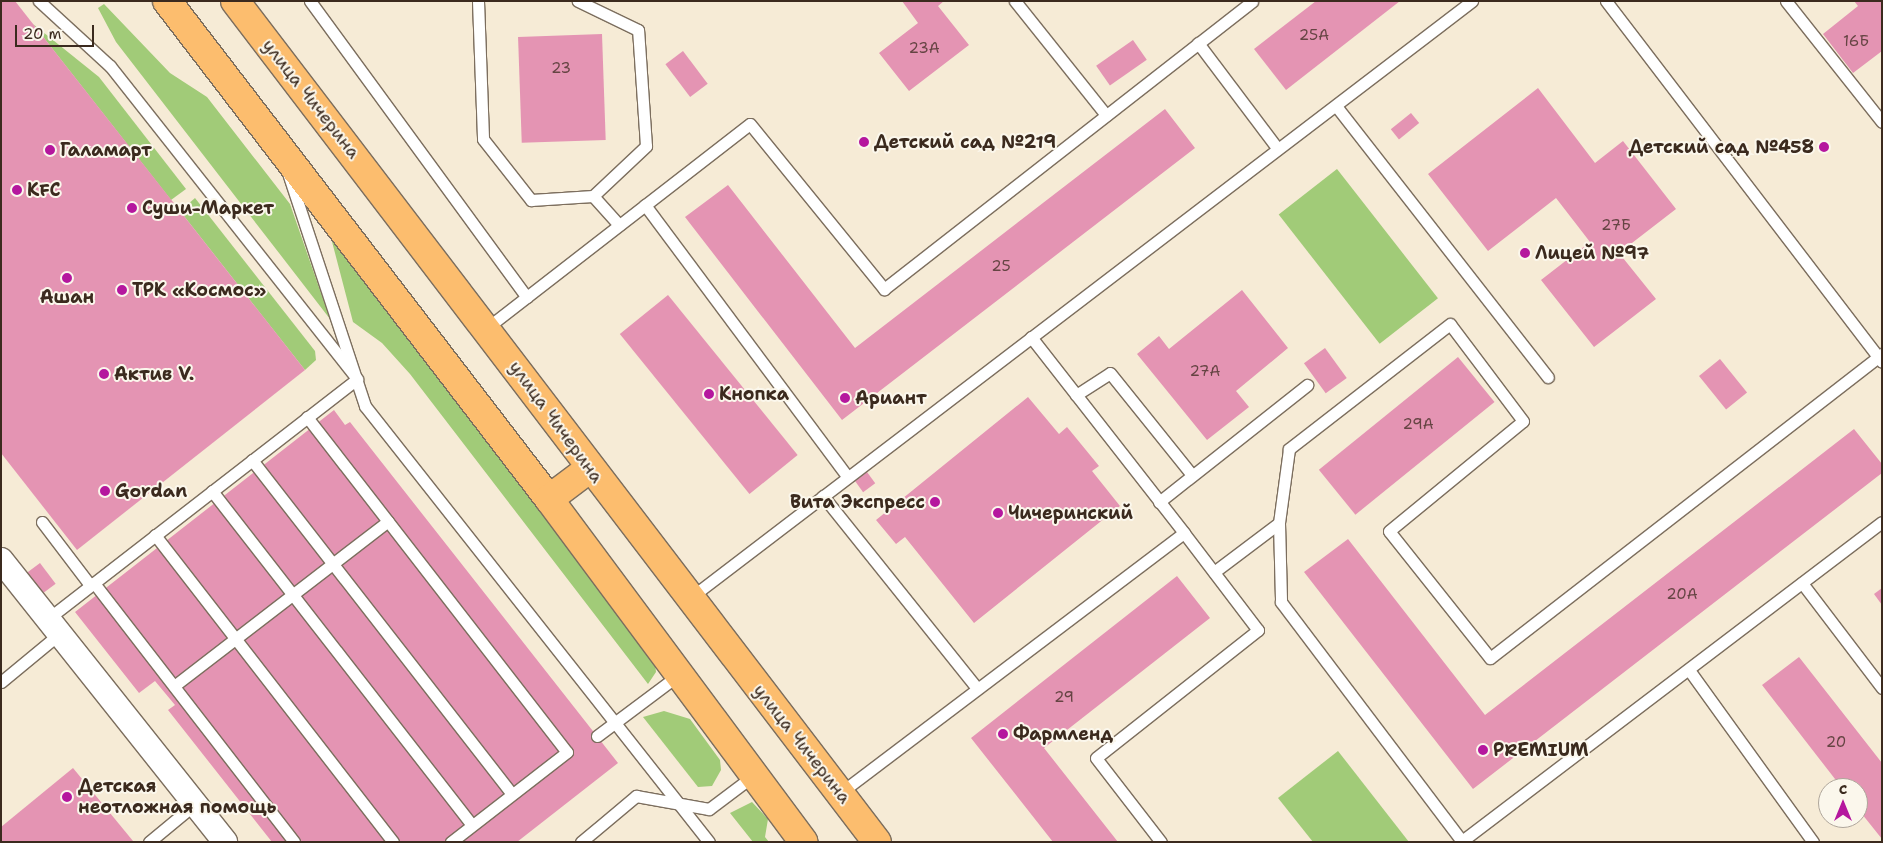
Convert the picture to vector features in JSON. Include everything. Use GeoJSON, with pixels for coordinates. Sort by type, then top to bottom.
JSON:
{"type":"FeatureCollection","features":[{"type":"Feature","properties":{"kind":"main road"},"geometry":{"type":"LineString","coordinates":[[167,1],[550,499],[753,776],[804,842]]}},
{"type":"Feature","properties":{"kind":"main road","name":"улица Чичерина"},"geometry":{"type":"LineString","coordinates":[[235,1],[488,327],[589,469],[877,842]]}},
{"type":"Feature","properties":{"kind":"main road"},"geometry":{"type":"LineString","coordinates":[[550,499],[589,469]]}},
{"type":"Feature","properties":{"kind":"street"},"geometry":{"type":"LineString","coordinates":[[1,560],[225,842]]}},
{"type":"Feature","properties":{"kind":"lane"},"geometry":{"type":"LineString","coordinates":[[39,1],[110,66],[356,379]]}},
{"type":"Feature","properties":{"kind":"lane"},"geometry":{"type":"LineString","coordinates":[[310,1],[527,297]]}},
{"type":"Feature","properties":{"kind":"lane"},"geometry":{"type":"LineString","coordinates":[[478,1],[483,139],[531,200],[593,196],[646,146],[638,30],[578,1]]}},
{"type":"Feature","properties":{"kind":"lane"},"geometry":{"type":"LineString","coordinates":[[1016,1],[1106,115]]}},
{"type":"Feature","properties":{"kind":"lane"},"geometry":{"type":"LineString","coordinates":[[488,327],[750,124],[884,289],[1252,1]]}},
{"type":"Feature","properties":{"kind":"lane"},"geometry":{"type":"LineString","coordinates":[[689,598],[1472,1]]}},
{"type":"Feature","properties":{"kind":"lane"},"geometry":{"type":"LineString","coordinates":[[1606,1],[1881,358],[1490,658],[1389,530],[1524,421],[1450,324],[1289,449],[1278,523],[1281,602],[1462,841],[1882,522]]}},
{"type":"Feature","properties":{"kind":"lane"},"geometry":{"type":"LineString","coordinates":[[1786,1],[1882,122]]}},
{"type":"Feature","properties":{"kind":"lane"},"geometry":{"type":"LineString","coordinates":[[1198,43],[1277,148]]}},
{"type":"Feature","properties":{"kind":"lane"},"geometry":{"type":"LineString","coordinates":[[1336,106],[1548,377]]}},
{"type":"Feature","properties":{"kind":"lane"},"geometry":{"type":"LineString","coordinates":[[280,148],[365,406],[613,725],[680,804],[709,842]]}},
{"type":"Feature","properties":{"kind":"lane"},"geometry":{"type":"LineString","coordinates":[[593,196],[619,225]]}},
{"type":"Feature","properties":{"kind":"lane"},"geometry":{"type":"LineString","coordinates":[[645,205],[848,477]]}},
{"type":"Feature","properties":{"kind":"lane"},"geometry":{"type":"LineString","coordinates":[[1031,337],[1258,630],[1096,758],[1161,842]]}},
{"type":"Feature","properties":{"kind":"lane"},"geometry":{"type":"LineString","coordinates":[[1076,395],[1110,374],[1192,475]]}},
{"type":"Feature","properties":{"kind":"lane"},"geometry":{"type":"LineString","coordinates":[[1,682],[92,584],[356,379]]}},
{"type":"Feature","properties":{"kind":"lane"},"geometry":{"type":"LineString","coordinates":[[1159,502],[1306,385]]}},
{"type":"Feature","properties":{"kind":"lane"},"geometry":{"type":"LineString","coordinates":[[307,417],[567,752],[451,842]]}},
{"type":"Feature","properties":{"kind":"lane"},"geometry":{"type":"LineString","coordinates":[[252,460],[512,794]]}},
{"type":"Feature","properties":{"kind":"lane"},"geometry":{"type":"LineString","coordinates":[[212,491],[472,825]]}},
{"type":"Feature","properties":{"kind":"lane"},"geometry":{"type":"LineString","coordinates":[[824,496],[976,687]]}},
{"type":"Feature","properties":{"kind":"lane"},"geometry":{"type":"LineString","coordinates":[[174,686],[388,521]]}},
{"type":"Feature","properties":{"kind":"lane"},"geometry":{"type":"LineString","coordinates":[[42,522],[174,686],[294,842]]}},
{"type":"Feature","properties":{"kind":"lane"},"geometry":{"type":"LineString","coordinates":[[1214,572],[1278,523]]}},
{"type":"Feature","properties":{"kind":"lane"},"geometry":{"type":"LineString","coordinates":[[840,794],[976,687],[1184,533]]}},
{"type":"Feature","properties":{"kind":"lane"},"geometry":{"type":"LineString","coordinates":[[156,535],[394,842]]}},
{"type":"Feature","properties":{"kind":"lane"},"geometry":{"type":"LineString","coordinates":[[1802,583],[1882,688]]}},
{"type":"Feature","properties":{"kind":"lane"},"geometry":{"type":"LineString","coordinates":[[1689,670],[1814,842]]}},
{"type":"Feature","properties":{"kind":"lane"},"geometry":{"type":"LineString","coordinates":[[597,736],[680,674]]}},
{"type":"Feature","properties":{"kind":"lane"},"geometry":{"type":"LineString","coordinates":[[581,842],[636,796],[709,810],[753,776]]}},
{"type":"Feature","properties":{"kind":"lane"},"geometry":{"type":"LineString","coordinates":[[149,842],[195,804]]}},
{"type":"Feature","properties":{"kind":"green space"},"geometry":{"type":"Polygon","coordinates":[[[104,4],[170,73],[207,97],[290,204],[330,319],[116,42],[98,8],[104,4]]]}},
{"type":"Feature","properties":{"kind":"green space"},"geometry":{"type":"Polygon","coordinates":[[[33,24],[99,77],[186,189],[171,200],[33,24]]]}},
{"type":"Feature","properties":{"kind":"green space"},"geometry":{"type":"Polygon","coordinates":[[[1337,169],[1438,298],[1380,344],[1279,215],[1337,169]]]}},
{"type":"Feature","properties":{"kind":"green space"},"geometry":{"type":"Polygon","coordinates":[[[195,198],[315,351],[316,360],[305,370],[180,211],[195,198]]]}},
{"type":"Feature","properties":{"kind":"green space"},"geometry":{"type":"Polygon","coordinates":[[[330,234],[655,663],[656,672],[648,684],[410,374],[382,343],[353,322],[330,234]]]}},
{"type":"Feature","properties":{"kind":"green space"},"geometry":{"type":"Polygon","coordinates":[[[664,711],[690,719],[720,760],[721,770],[712,786],[698,787],[643,717],[664,711]]]}},
{"type":"Feature","properties":{"kind":"green space"},"geometry":{"type":"Polygon","coordinates":[[[1338,751],[1409,842],[1313,842],[1278,798],[1338,751]]]}},
{"type":"Feature","properties":{"kind":"green space"},"geometry":{"type":"Polygon","coordinates":[[[752,802],[768,819],[765,837],[769,842],[753,842],[730,813],[752,802]]]}},
{"type":"Feature","properties":{"kind":"building","name":"ТРК «Космос»"},"geometry":{"type":"Polygon","coordinates":[[[1,1],[15,1],[305,370],[77,550],[1,453],[1,1]]]}},
{"type":"Feature","properties":{"kind":"building"},"geometry":{"type":"Polygon","coordinates":[[[902,1],[944,1],[938,6],[969,45],[909,91],[879,53],[918,23],[902,1]]]}},
{"type":"Feature","properties":{"kind":"building"},"geometry":{"type":"Polygon","coordinates":[[[1316,1],[1400,1],[1286,90],[1254,49],[1316,1]]]}},
{"type":"Feature","properties":{"kind":"building"},"geometry":{"type":"Polygon","coordinates":[[[1854,1],[1882,1],[1882,51],[1853,73],[1823,34],[1858,6],[1854,1]]]}},
{"type":"Feature","properties":{"kind":"building"},"geometry":{"type":"Polygon","coordinates":[[[602,34],[606,140],[522,143],[518,37],[602,34]]]}},
{"type":"Feature","properties":{"kind":"building"},"geometry":{"type":"Polygon","coordinates":[[[1133,40],[1147,60],[1110,85],[1096,66],[1133,40]]]}},
{"type":"Feature","properties":{"kind":"building"},"geometry":{"type":"Polygon","coordinates":[[[683,51],[708,84],[690,97],[665,64],[683,51]]]}},
{"type":"Feature","properties":{"kind":"building"},"geometry":{"type":"Polygon","coordinates":[[[1538,88],[1595,163],[1623,141],[1676,209],[1619,253],[1656,299],[1594,347],[1541,280],[1590,242],[1556,198],[1488,251],[1428,174],[1538,88]]]}},
{"type":"Feature","properties":{"kind":"building"},"geometry":{"type":"Polygon","coordinates":[[[1165,109],[1195,148],[842,420],[685,217],[728,185],[855,348],[1165,109]]]}},
{"type":"Feature","properties":{"kind":"building"},"geometry":{"type":"Polygon","coordinates":[[[1411,113],[1419,123],[1399,139],[1391,129],[1411,113]]]}},
{"type":"Feature","properties":{"kind":"building"},"geometry":{"type":"Polygon","coordinates":[[[1242,290],[1288,348],[1236,391],[1249,407],[1207,440],[1137,354],[1159,336],[1169,349],[1242,290]]]}},
{"type":"Feature","properties":{"kind":"building","name":"Кнопка"},"geometry":{"type":"Polygon","coordinates":[[[668,295],[798,455],[749,494],[620,334],[668,295]]]}},
{"type":"Feature","properties":{"kind":"building"},"geometry":{"type":"Polygon","coordinates":[[[1325,348],[1347,378],[1326,393],[1304,363],[1325,348]]]}},
{"type":"Feature","properties":{"kind":"building"},"geometry":{"type":"Polygon","coordinates":[[[1458,357],[1495,402],[1355,515],[1319,470],[1458,357]]]}},
{"type":"Feature","properties":{"kind":"building"},"geometry":{"type":"Polygon","coordinates":[[[1720,359],[1747,392],[1726,409],[1699,376],[1720,359]]]}},
{"type":"Feature","properties":{"kind":"building","name":"Чичеринский"},"geometry":{"type":"Polygon","coordinates":[[[1028,397],[1059,434],[1067,427],[1099,466],[1092,471],[1120,506],[974,623],[905,537],[896,544],[876,520],[1028,397]]]}},
{"type":"Feature","properties":{"kind":"building"},"geometry":{"type":"Polygon","coordinates":[[[334,410],[345,425],[350,422],[618,763],[517,842],[272,842],[168,710],[175,705],[155,681],[139,693],[75,612],[334,410]]]}},
{"type":"Feature","properties":{"kind":"building"},"geometry":{"type":"Polygon","coordinates":[[[1854,429],[1882,464],[1882,473],[1473,789],[1304,572],[1348,539],[1485,715],[1854,429]]]}},
{"type":"Feature","properties":{"kind":"building"},"geometry":{"type":"Polygon","coordinates":[[[867,472],[875,483],[863,492],[855,481],[867,472]]]}},
{"type":"Feature","properties":{"kind":"building"},"geometry":{"type":"Polygon","coordinates":[[[40,563],[56,584],[41,595],[26,574],[40,563]]]}},
{"type":"Feature","properties":{"kind":"building"},"geometry":{"type":"Polygon","coordinates":[[[1177,576],[1210,618],[1044,748],[1118,842],[1053,842],[971,738],[1177,576]]]}},
{"type":"Feature","properties":{"kind":"building"},"geometry":{"type":"Polygon","coordinates":[[[1882,588],[1882,605],[1874,594],[1882,588]]]}},
{"type":"Feature","properties":{"kind":"building"},"geometry":{"type":"Polygon","coordinates":[[[1799,657],[1882,763],[1882,839],[1868,822],[1868,778],[1834,778],[1762,685],[1799,657]]]}},
{"type":"Feature","properties":{"kind":"building","name":"Детская неотложная помощь"},"geometry":{"type":"Polygon","coordinates":[[[73,768],[133,841],[1,842],[1,827],[73,768]]]}},
{"type":"Feature","properties":{"kind":"place","name":"Детский сад №219"},"geometry":{"type":"Point","coordinates":[864,142]}},
{"type":"Feature","properties":{"kind":"place","name":"Детский сад №458"},"geometry":{"type":"Point","coordinates":[1824,147]}},
{"type":"Feature","properties":{"kind":"place","name":"Галамарт"},"geometry":{"type":"Point","coordinates":[50,150]}},
{"type":"Feature","properties":{"kind":"place","name":"KFC"},"geometry":{"type":"Point","coordinates":[17,190]}},
{"type":"Feature","properties":{"kind":"place","name":"Суши-Маркет"},"geometry":{"type":"Point","coordinates":[132,208]}},
{"type":"Feature","properties":{"kind":"place","name":"Лицей №97"},"geometry":{"type":"Point","coordinates":[1525,253]}},
{"type":"Feature","properties":{"kind":"place","name":"Ашан"},"geometry":{"type":"Point","coordinates":[67,278]}},
{"type":"Feature","properties":{"kind":"place","name":"ТРК «Космос»"},"geometry":{"type":"Point","coordinates":[122,290]}},
{"type":"Feature","properties":{"kind":"place","name":"Актив V."},"geometry":{"type":"Point","coordinates":[104,374]}},
{"type":"Feature","properties":{"kind":"place","name":"Кнопка"},"geometry":{"type":"Point","coordinates":[709,394]}},
{"type":"Feature","properties":{"kind":"place","name":"Ариант"},"geometry":{"type":"Point","coordinates":[845,398]}},
{"type":"Feature","properties":{"kind":"place","name":"Gordan"},"geometry":{"type":"Point","coordinates":[105,491]}},
{"type":"Feature","properties":{"kind":"place","name":"Вита Экспресс"},"geometry":{"type":"Point","coordinates":[935,502]}},
{"type":"Feature","properties":{"kind":"place","name":"Чичеринский"},"geometry":{"type":"Point","coordinates":[998,513]}},
{"type":"Feature","properties":{"kind":"place","name":"Фармленд"},"geometry":{"type":"Point","coordinates":[1003,734]}},
{"type":"Feature","properties":{"kind":"place","name":"PREMIUM"},"geometry":{"type":"Point","coordinates":[1483,750]}},
{"type":"Feature","properties":{"kind":"place","name":"Детская неотложная помощь"},"geometry":{"type":"Point","coordinates":[67,797]}}]}
